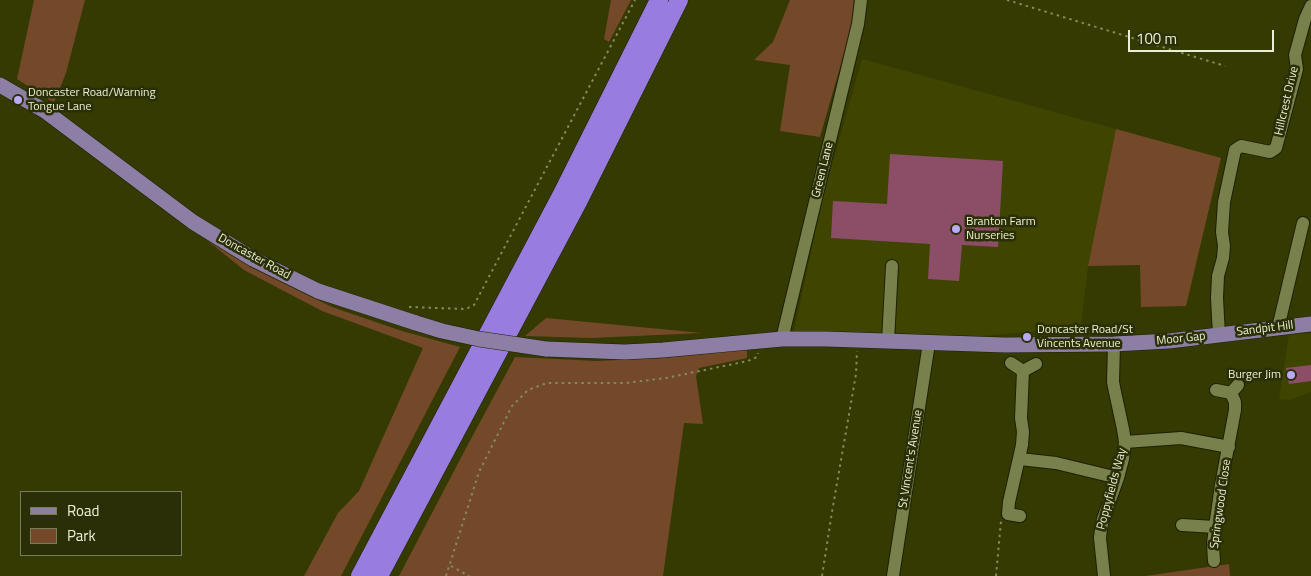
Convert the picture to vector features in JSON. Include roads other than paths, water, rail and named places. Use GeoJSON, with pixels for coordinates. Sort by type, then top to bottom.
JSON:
{"type":"FeatureCollection","features":[{"type":"Feature","properties":{"kind":"highway"},"geometry":{"type":"LineString","coordinates":[[360,576],[562,194],[659,0]]}},
{"type":"Feature","properties":{"kind":"highway"},"geometry":{"type":"LineString","coordinates":[[379,576],[578,202],[679,0]]}},
{"type":"Feature","properties":{"kind":"main road","name":"Doncaster Road"},"geometry":{"type":"LineString","coordinates":[[0,85],[45,111],[193,222],[253,259],[318,291],[416,324],[479,339],[546,349],[625,352],[782,339]]}},
{"type":"Feature","properties":{"kind":"main road","name":"Sandpit Hill"},"geometry":{"type":"LineString","coordinates":[[1219,335],[1311,324]]}},
{"type":"Feature","properties":{"kind":"main road","name":"Moor Gap"},"geometry":{"type":"LineString","coordinates":[[782,339],[1005,345],[1114,344],[1169,341],[1219,335]]}},
{"type":"Feature","properties":{"kind":"street","name":"Green Lane"},"geometry":{"type":"LineString","coordinates":[[782,339],[858,24],[861,0]]}},
{"type":"Feature","properties":{"kind":"street","name":"Hillcrest Drive"},"geometry":{"type":"LineString","coordinates":[[1219,335],[1217,298],[1218,276],[1224,246],[1222,232],[1224,202],[1235,150],[1241,146],[1270,152],[1276,148],[1297,69],[1295,55],[1305,19],[1311,6]]}},
{"type":"Feature","properties":{"kind":"street"},"geometry":{"type":"LineString","coordinates":[[1278,328],[1303,224]]}},
{"type":"Feature","properties":{"kind":"street"},"geometry":{"type":"LineString","coordinates":[[888,341],[892,266]]}},
{"type":"Feature","properties":{"kind":"street","name":"St Vincent's Avenue"},"geometry":{"type":"LineString","coordinates":[[893,576],[929,343]]}},
{"type":"Feature","properties":{"kind":"street","name":"Poppyfields Way"},"geometry":{"type":"LineString","coordinates":[[1104,576],[1100,538],[1102,519],[1118,478],[1123,459],[1124,442],[1123,429],[1114,392],[1114,344]]}},
{"type":"Feature","properties":{"kind":"street"},"geometry":{"type":"LineString","coordinates":[[1011,364],[1023,371]]}},
{"type":"Feature","properties":{"kind":"street"},"geometry":{"type":"LineString","coordinates":[[1023,371],[1036,364]]}},
{"type":"Feature","properties":{"kind":"street"},"geometry":{"type":"LineString","coordinates":[[1006,514],[1023,439],[1021,418],[1023,371]]}},
{"type":"Feature","properties":{"kind":"street","name":"Springwood Close"},"geometry":{"type":"LineString","coordinates":[[1214,561],[1215,527],[1235,410],[1234,389],[1216,390]]}},
{"type":"Feature","properties":{"kind":"street","name":"Springwood Close"},"geometry":{"type":"LineString","coordinates":[[1124,442],[1181,438],[1229,447]]}},
{"type":"Feature","properties":{"kind":"street"},"geometry":{"type":"LineString","coordinates":[[1020,459],[1056,463],[1118,478]]}},
{"type":"Feature","properties":{"kind":"street"},"geometry":{"type":"LineString","coordinates":[[1182,526],[1215,527]]}},
{"type":"Feature","properties":{"kind":"place","name":"Doncaster Road/Warning Tongue Lane"},"geometry":{"type":"Point","coordinates":[18,100]}},
{"type":"Feature","properties":{"kind":"place","name":"Branton Farm Nurseries"},"geometry":{"type":"Point","coordinates":[956,229]}},
{"type":"Feature","properties":{"kind":"place","name":"Doncaster Road/St Vincents Avenue"},"geometry":{"type":"Point","coordinates":[1027,337]}},
{"type":"Feature","properties":{"kind":"place","name":"Burger Jim"},"geometry":{"type":"Point","coordinates":[1291,375]}}]}
